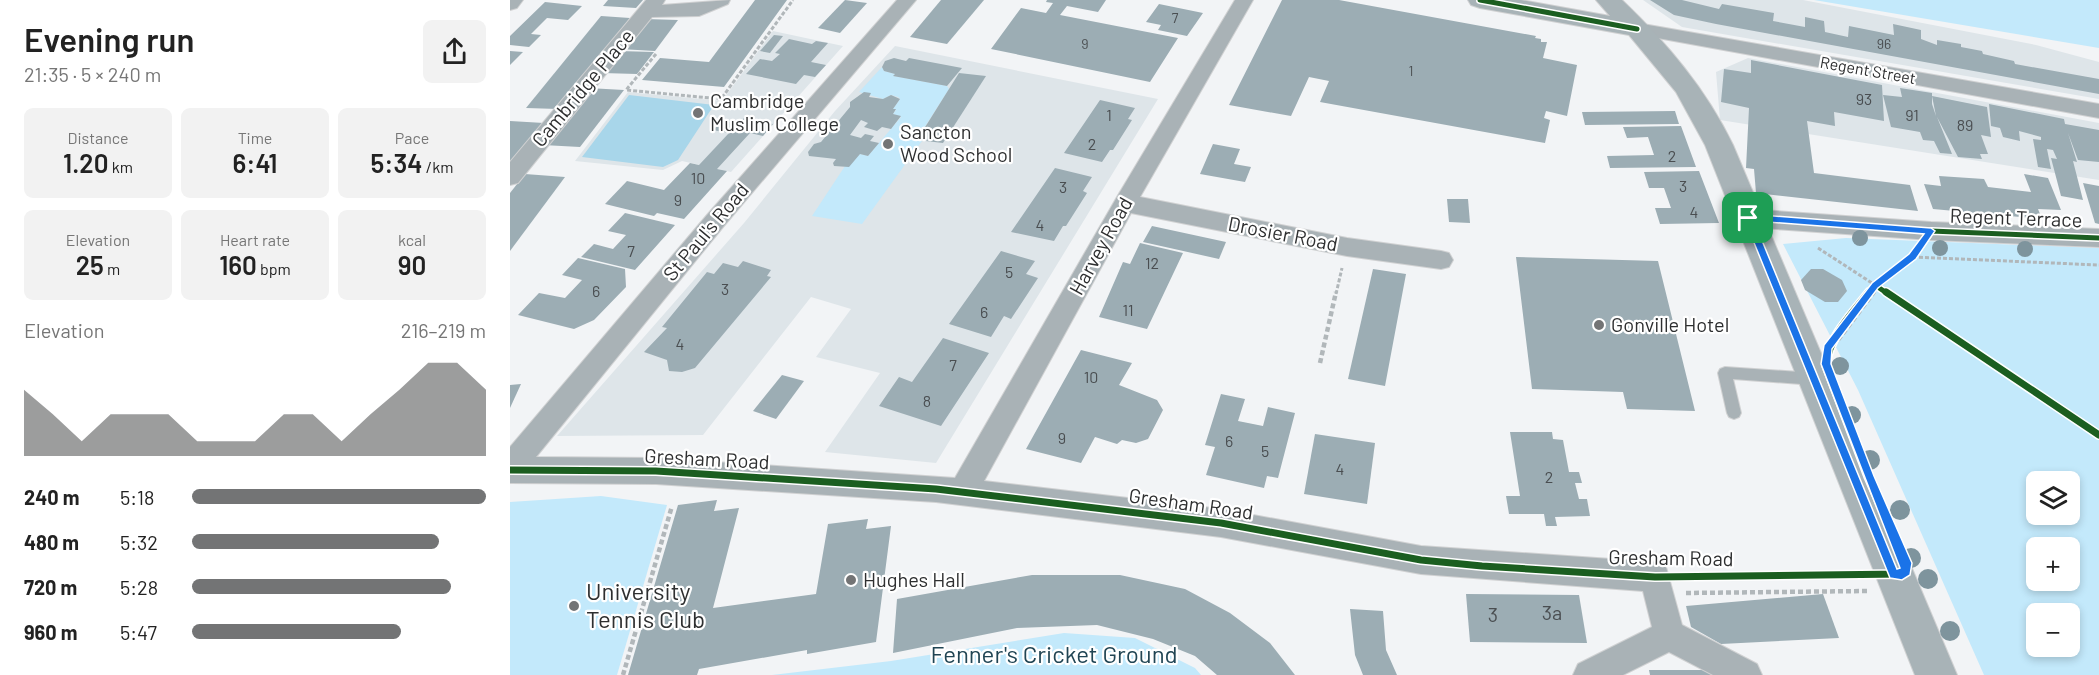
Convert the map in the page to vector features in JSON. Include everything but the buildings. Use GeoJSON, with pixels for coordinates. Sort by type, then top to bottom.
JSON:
{"type":"FeatureCollection","features":[{"type":"Feature","properties":{"kind":"main road"},"geometry":{"type":"LineString","coordinates":[[1480,0],[1637,29]]}},
{"type":"Feature","properties":{"kind":"main road"},"geometry":{"type":"LineString","coordinates":[[1608,0],[1676,72],[1718,144],[1731,183],[1761,218],[1814,379],[1936,675]]}},
{"type":"Feature","properties":{"kind":"street"},"geometry":{"type":"LineString","coordinates":[[510,4],[514,0]]}},
{"type":"Feature","properties":{"kind":"street"},"geometry":{"type":"LineString","coordinates":[[652,6],[699,10],[721,0]]}},
{"type":"Feature","properties":{"kind":"street","name":"St Paul's Road"},"geometry":{"type":"LineString","coordinates":[[510,469],[715,221],[907,0]]}},
{"type":"Feature","properties":{"kind":"street","name":"Harvey Road"},"geometry":{"type":"LineString","coordinates":[[962,493],[1125,202],[1244,0]]}},
{"type":"Feature","properties":{"kind":"street","name":"Cambridge Place"},"geometry":{"type":"LineString","coordinates":[[510,177],[652,6]]}},
{"type":"Feature","properties":{"kind":"street","name":"Regent Street"},"geometry":{"type":"LineString","coordinates":[[1637,29],[2099,111]]}},
{"type":"Feature","properties":{"kind":"street","name":"Drosier Road"},"geometry":{"type":"LineString","coordinates":[[1125,202],[1347,246],[1441,260]]}},
{"type":"Feature","properties":{"kind":"street","name":"Regent Terrace"},"geometry":{"type":"LineString","coordinates":[[1761,218],[1931,231],[2099,238]]}},
{"type":"Feature","properties":{"kind":"street","name":"Gresham Road"},"geometry":{"type":"LineString","coordinates":[[510,469],[656,471],[936,489],[1221,523],[1421,560],[1654,577]]}},
{"type":"Feature","properties":{"kind":"street"},"geometry":{"type":"LineString","coordinates":[[1654,577],[1669,635],[1746,675]]}},
{"type":"Feature","properties":{"kind":"street"},"geometry":{"type":"LineString","coordinates":[[1588,675],[1669,635]]}},
{"type":"Feature","properties":{"kind":"lane"},"geometry":{"type":"LineString","coordinates":[[1734,412],[1725,373],[1814,379]]}},
{"type":"Feature","properties":{"kind":"path"},"geometry":{"type":"LineString","coordinates":[[656,54],[626,90],[721,99],[794,0]]}},
{"type":"Feature","properties":{"kind":"path"},"geometry":{"type":"LineString","coordinates":[[1761,218],[1885,292]]}},
{"type":"Feature","properties":{"kind":"path"},"geometry":{"type":"LineString","coordinates":[[1903,264],[1912,257],[1931,231]]}},
{"type":"Feature","properties":{"kind":"path"},"geometry":{"type":"LineString","coordinates":[[1320,363],[1347,246]]}},
{"type":"Feature","properties":{"kind":"path"},"geometry":{"type":"LineString","coordinates":[[1912,257],[2099,265]]}},
{"type":"Feature","properties":{"kind":"path"},"geometry":{"type":"LineString","coordinates":[[1835,341],[1875,285],[1884,278]]}},
{"type":"Feature","properties":{"kind":"path"},"geometry":{"type":"LineString","coordinates":[[623,675],[672,506]]}},
{"type":"Feature","properties":{"kind":"path"},"geometry":{"type":"LineString","coordinates":[[1654,577],[1676,593],[1873,590]]}},
{"type":"Feature","properties":{"kind":"shaded area"},"geometry":{"type":"Polygon","coordinates":[[[1643,0],[1803,0],[2036,45],[2099,62],[2099,99],[1682,27],[1643,0]]]}},
{"type":"Feature","properties":{"kind":"shaded area","name":"Cambridge Muslim College"},"geometry":{"type":"Polygon","coordinates":[[[773,31],[843,46],[731,172],[682,161],[663,170],[575,161],[628,92],[722,101],[773,31]]]}},
{"type":"Feature","properties":{"kind":"shaded area"},"geometry":{"type":"Polygon","coordinates":[[[895,46],[1158,99],[936,463],[825,452],[880,373],[816,357],[851,309],[811,297],[703,435],[557,436],[744,223],[835,111],[895,46]]]}},
{"type":"Feature","properties":{"kind":"shaded area"},"geometry":{"type":"Polygon","coordinates":[[[1748,58],[2099,123],[2099,180],[1720,120],[1716,72],[1748,58]]]}},
{"type":"Feature","properties":{"kind":"shaded area"},"geometry":{"type":"Polygon","coordinates":[[[629,95],[714,105],[678,160],[663,167],[582,157],[629,95]]]}},
{"type":"Feature","properties":{"kind":"green space"},"geometry":{"type":"Polygon","coordinates":[[[1814,0],[2099,0],[2099,48],[1814,0]]]}},
{"type":"Feature","properties":{"kind":"green space"},"geometry":{"type":"Polygon","coordinates":[[[882,67],[884,71],[895,74],[894,76],[947,86],[949,89],[917,139],[922,141],[862,224],[812,216],[845,166],[860,154],[868,156],[901,117],[893,114],[896,110],[893,109],[900,99],[898,97],[891,95],[883,99],[859,92],[882,67]]]}},
{"type":"Feature","properties":{"kind":"green space"},"geometry":{"type":"Polygon","coordinates":[[[1846,238],[2099,248],[2099,675],[1984,675],[1858,390],[1783,244],[1846,238]]]}},
{"type":"Feature","properties":{"kind":"green space","name":"University Tennis Club"},"geometry":{"type":"Polygon","coordinates":[[[601,496],[667,505],[617,675],[510,675],[510,502],[601,496]]]}},
{"type":"Feature","properties":{"kind":"green space","name":"Fenner's Cricket Ground"},"geometry":{"type":"Polygon","coordinates":[[[1064,633],[1135,638],[1195,668],[1201,675],[772,675],[891,661],[1064,633]]]}},
{"type":"Feature","properties":{"kind":"cycle path"},"geometry":{"type":"LineString","coordinates":[[1480,0],[1637,29]]}},
{"type":"Feature","properties":{"kind":"cycle path"},"geometry":{"type":"LineString","coordinates":[[510,470],[656,471],[936,489],[1221,523],[1421,560],[1482,566],[1655,577],[1902,574],[1906,571],[1906,563],[1868,476],[1826,365],[1828,348],[1835,335],[1875,285],[1913,257],[1931,231],[2099,238]]}},
{"type":"Feature","properties":{"kind":"cycle path"},"geometry":{"type":"LineString","coordinates":[[1875,285],[2099,435]]}},
{"type":"Feature","properties":{"kind":"place","name":"Cambridge Muslim College"},"geometry":{"type":"Point","coordinates":[698,113]}},
{"type":"Feature","properties":{"kind":"place","name":"Sancton Wood School"},"geometry":{"type":"Point","coordinates":[888,144]}},
{"type":"Feature","properties":{"kind":"place","name":"Gonville Hotel"},"geometry":{"type":"Point","coordinates":[1599,325]}},
{"type":"Feature","properties":{"kind":"place","name":"Hughes Hall"},"geometry":{"type":"Point","coordinates":[851,580]}},
{"type":"Feature","properties":{"kind":"place","name":"University Tennis Club"},"geometry":{"type":"Point","coordinates":[574,606]}},
{"type":"Feature","properties":{"kind":"route"},"geometry":{"type":"LineString","coordinates":[[1748,218],[1931,231],[1912,257],[1875,285],[1835,335],[1828,348],[1826,364],[1868,476],[1906,563],[1906,571],[1902,574],[1894,574],[1748,218]]}}]}
